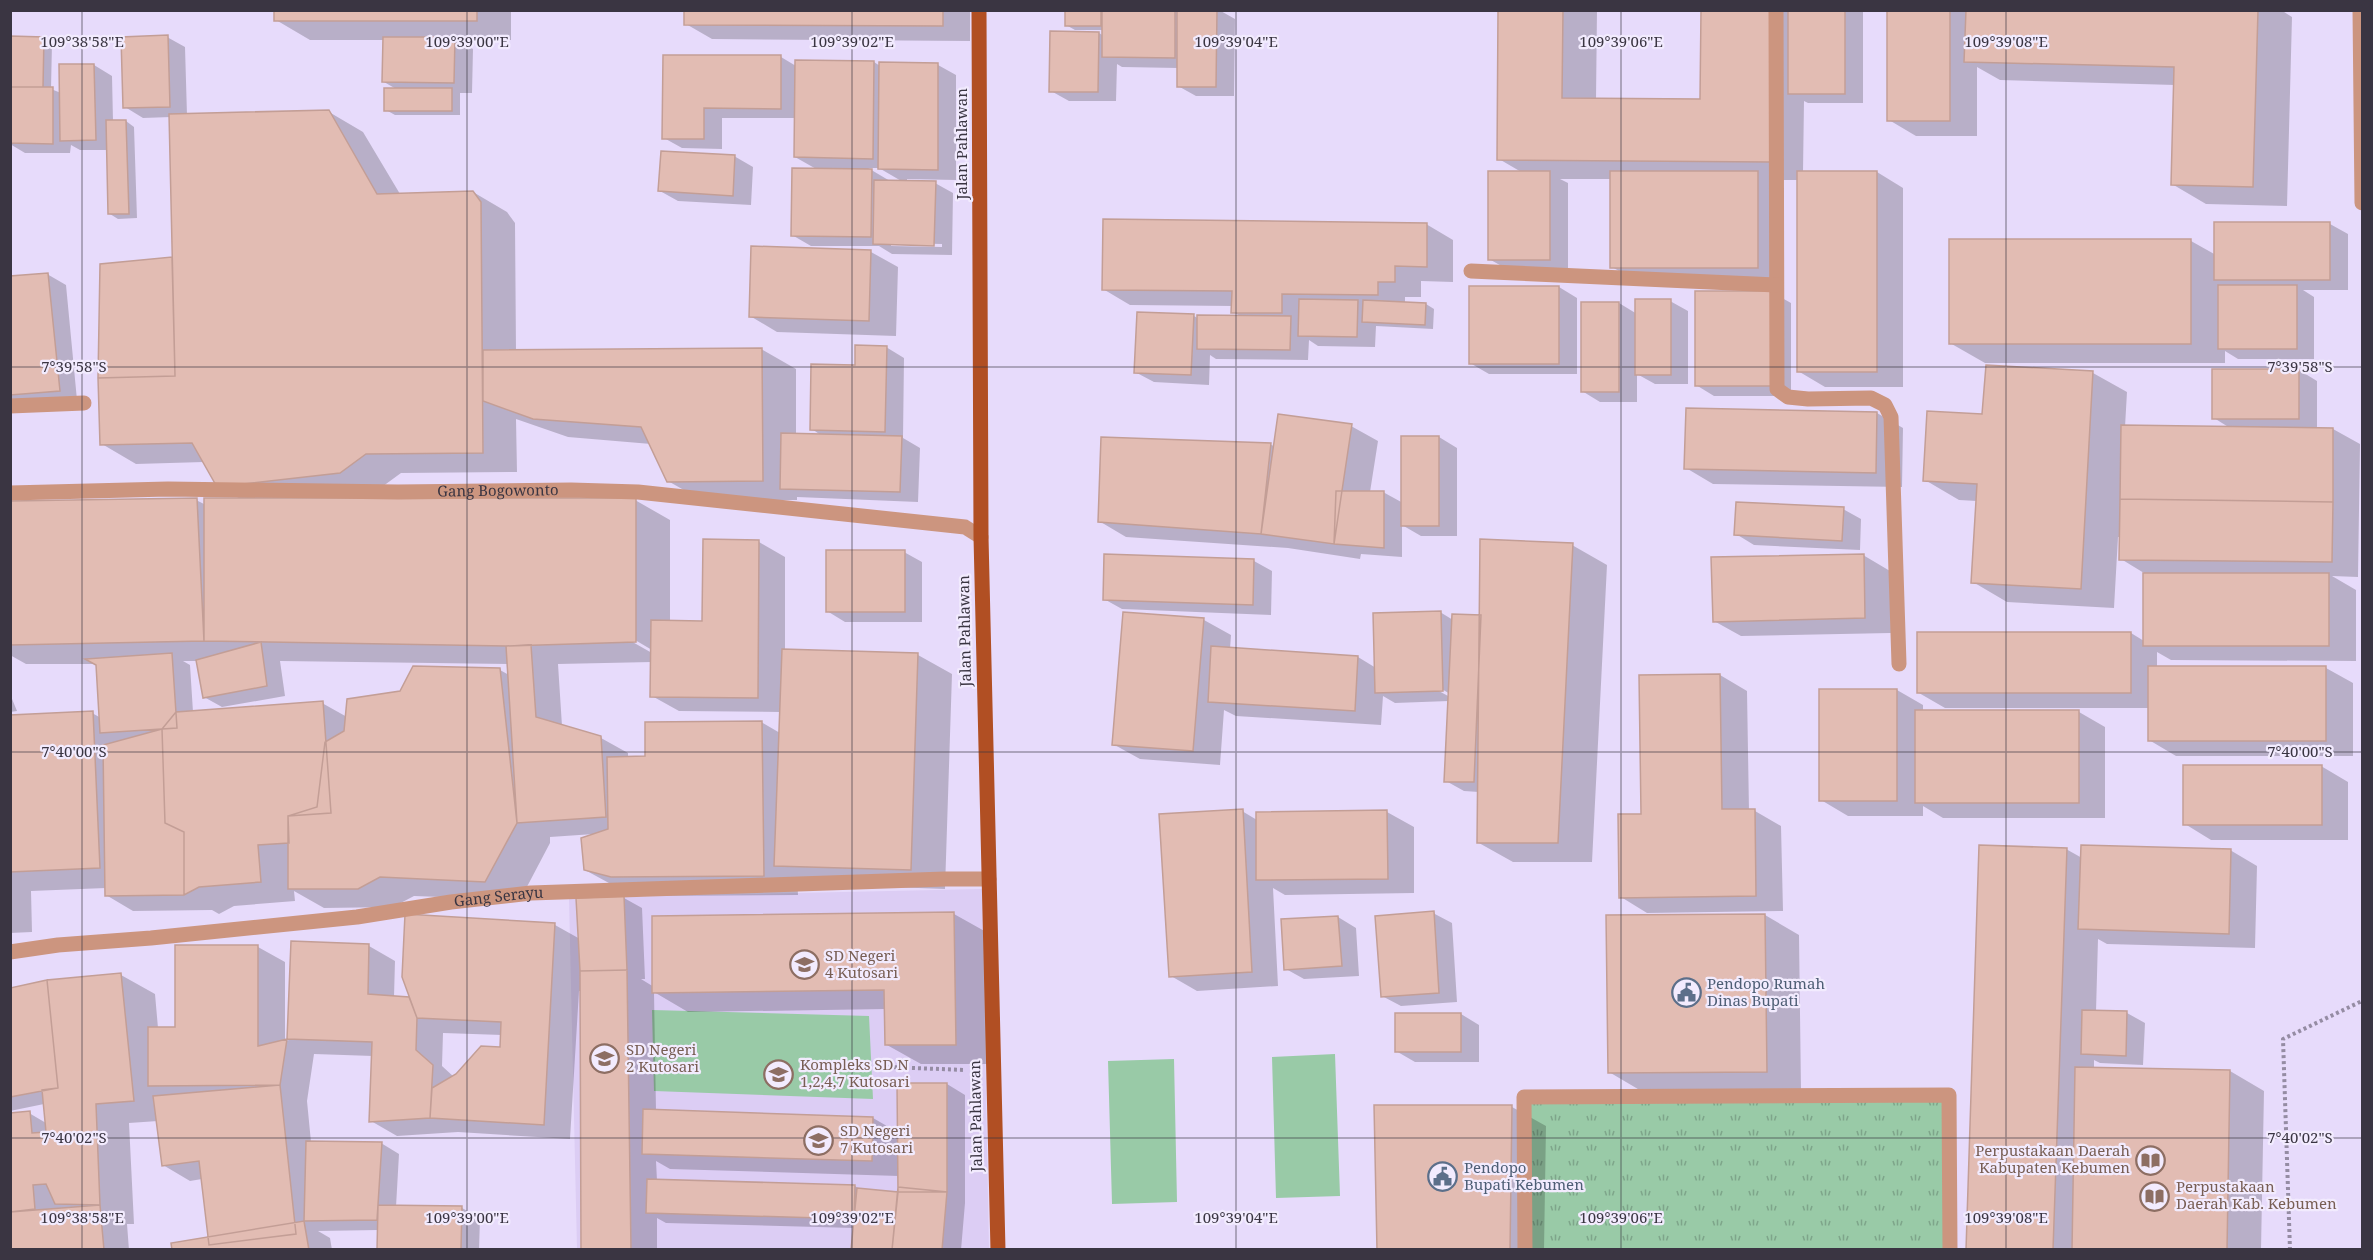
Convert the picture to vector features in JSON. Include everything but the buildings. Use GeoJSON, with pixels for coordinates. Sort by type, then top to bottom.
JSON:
{"type":"FeatureCollection","features":[{"type":"Feature","properties":{"kind":"main road","name":"Jalan Pahlawan"},"geometry":{"type":"LineString","coordinates":[[980,10],[981,537],[998,1250]]}},
{"type":"Feature","properties":{"kind":"street"},"geometry":{"type":"LineString","coordinates":[[1776,10],[1776,389],[1788,397],[1808,399],[1871,398],[1885,405],[1891,417],[1899,664]]}},
{"type":"Feature","properties":{"kind":"street"},"geometry":{"type":"LineString","coordinates":[[2360,10],[2362,203]]}},
{"type":"Feature","properties":{"kind":"street"},"geometry":{"type":"LineString","coordinates":[[1471,271],[1776,285]]}},
{"type":"Feature","properties":{"kind":"street"},"geometry":{"type":"LineString","coordinates":[[10,406],[84,403]]}},
{"type":"Feature","properties":{"kind":"street","name":"Gang Bogowonto"},"geometry":{"type":"LineString","coordinates":[[10,493],[168,489],[638,492],[965,527],[981,537]]}},
{"type":"Feature","properties":{"kind":"street","name":"Gang Serayu"},"geometry":{"type":"LineString","coordinates":[[10,952],[58,945],[174,936],[357,917],[451,902],[531,893],[989,879]]}},
{"type":"Feature","properties":{"kind":"street"},"geometry":{"type":"LineString","coordinates":[[1525,1250],[1524,1098],[1937,1095],[1949,1095],[1950,1250]]}},
{"type":"Feature","properties":{"kind":"path"},"geometry":{"type":"LineString","coordinates":[[2290,1250],[2283,1039],[2362,1000]]}},
{"type":"Feature","properties":{"kind":"path"},"geometry":{"type":"LineString","coordinates":[[888,1067],[993,1071]]}},
{"type":"Feature","properties":{"kind":"shaded area","name":"Kompleks SD N 1,2,4,7 Kutosari"},"geometry":{"type":"Polygon","coordinates":[[[982,889],[989,1249],[577,1249],[569,898],[982,889]]]}},
{"type":"Feature","properties":{"kind":"green space"},"geometry":{"type":"Polygon","coordinates":[[[652,1010],[869,1016],[873,1099],[654,1091],[652,1010]]]}},
{"type":"Feature","properties":{"kind":"green space"},"geometry":{"type":"Polygon","coordinates":[[[1335,1054],[1340,1196],[1276,1198],[1272,1057],[1335,1054]]]}},
{"type":"Feature","properties":{"kind":"green space"},"geometry":{"type":"Polygon","coordinates":[[[1174,1059],[1177,1202],[1112,1204],[1108,1061],[1174,1059]]]}},
{"type":"Feature","properties":{"kind":"green space"},"geometry":{"type":"Polygon","coordinates":[[[1949,1095],[1950,1249],[1525,1249],[1524,1097],[1949,1095]]]}},
{"type":"Feature","properties":{"kind":"place","name":"SD Negeri 4 Kutosari"},"geometry":{"type":"Point","coordinates":[804,965]}},
{"type":"Feature","properties":{"kind":"place","name":"Pendopo Rumah Dinas Bupati"},"geometry":{"type":"Point","coordinates":[1686,993]}},
{"type":"Feature","properties":{"kind":"place","name":"SD Negeri 2 Kutosari"},"geometry":{"type":"Point","coordinates":[605,1059]}},
{"type":"Feature","properties":{"kind":"place","name":"Kompleks SD N 1,2,4,7 Kutosari"},"geometry":{"type":"Point","coordinates":[779,1074]}},
{"type":"Feature","properties":{"kind":"place","name":"SD Negeri 7 Kutosari"},"geometry":{"type":"Point","coordinates":[819,1140]}},
{"type":"Feature","properties":{"kind":"place","name":"Perpustakaan Daerah Kabupaten Kebumen"},"geometry":{"type":"Point","coordinates":[2151,1160]}},
{"type":"Feature","properties":{"kind":"place","name":"Pendopo Bupati Kebumen"},"geometry":{"type":"Point","coordinates":[1443,1177]}},
{"type":"Feature","properties":{"kind":"place","name":"Perpustakaan Daerah Kab. Kebumen"},"geometry":{"type":"Point","coordinates":[2155,1196]}}]}
